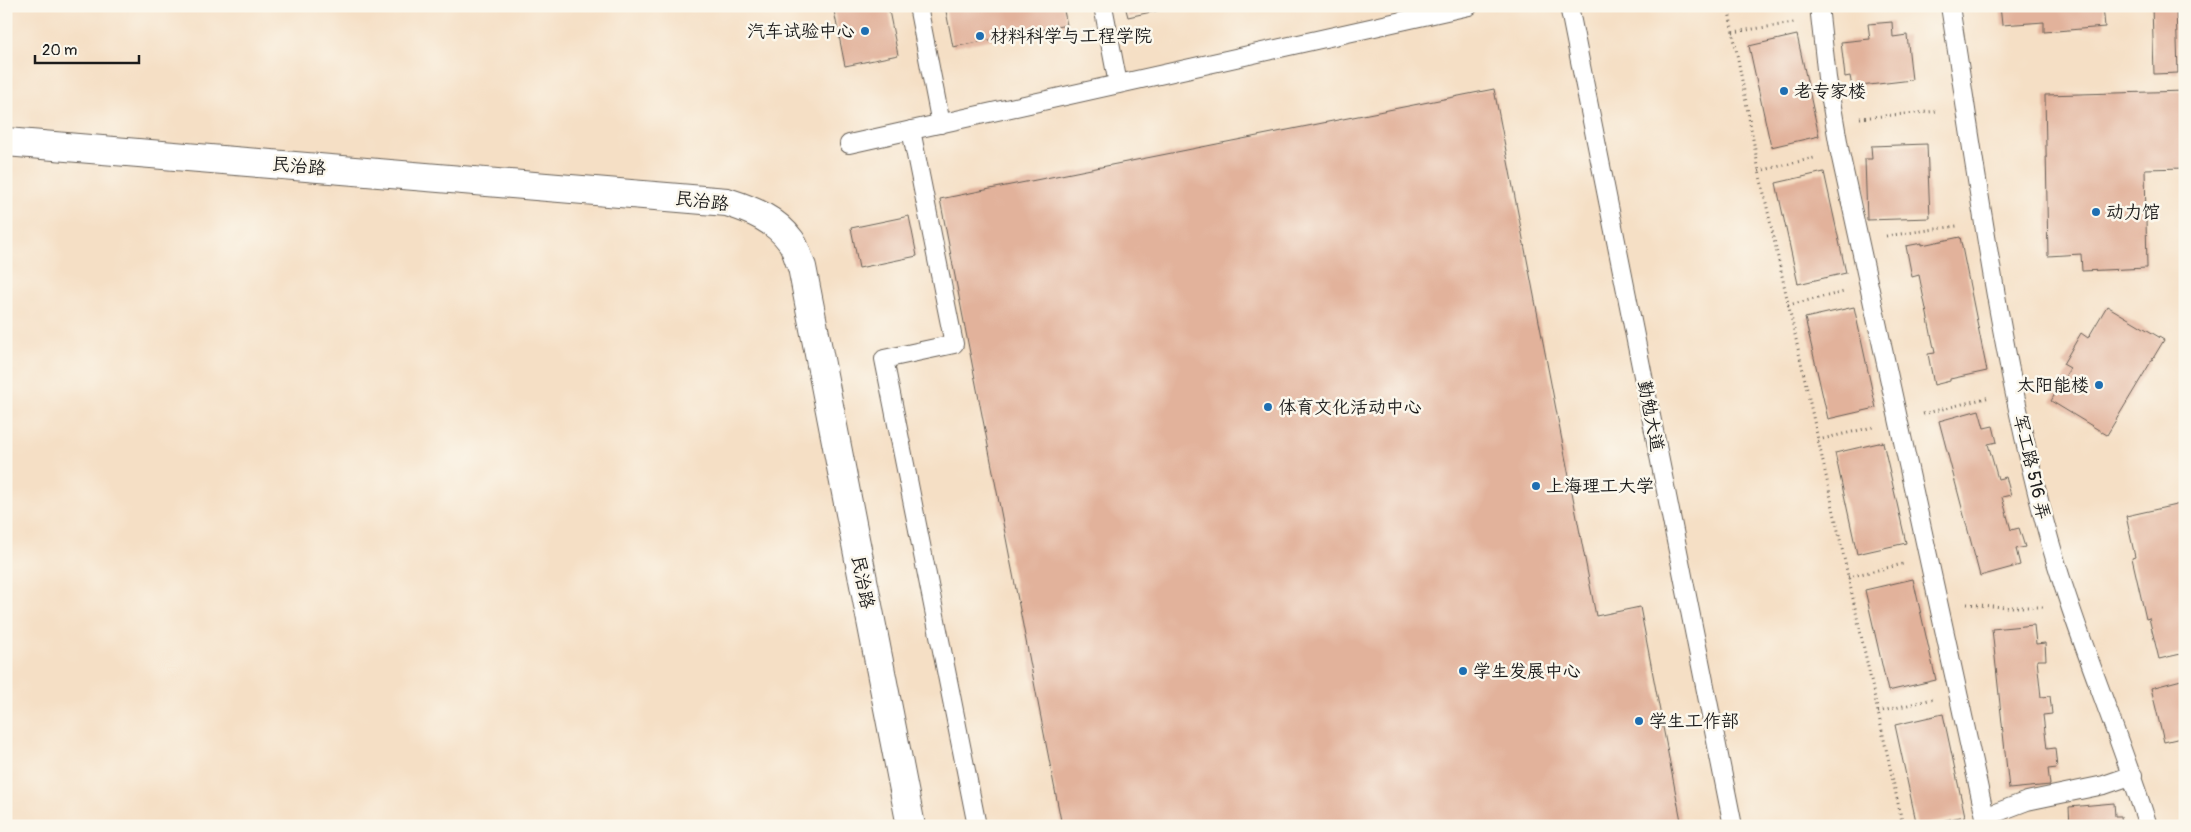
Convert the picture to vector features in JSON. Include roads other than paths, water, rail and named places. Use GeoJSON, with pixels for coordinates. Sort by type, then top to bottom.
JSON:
{"type":"FeatureCollection","features":[{"type":"Feature","properties":{"kind":"street","name":"民治路"},"geometry":{"type":"LineString","coordinates":[[6,142],[727,202],[752,210],[773,222],[791,242],[802,267],[911,826]]}},
{"type":"Feature","properties":{"kind":"lane"},"geometry":{"type":"LineString","coordinates":[[918,6],[941,124]]}},
{"type":"Feature","properties":{"kind":"lane"},"geometry":{"type":"LineString","coordinates":[[1103,6],[1118,84]]}},
{"type":"Feature","properties":{"kind":"lane"},"geometry":{"type":"LineString","coordinates":[[849,144],[1469,6]]}},
{"type":"Feature","properties":{"kind":"lane","name":"勤勉大道"},"geometry":{"type":"LineString","coordinates":[[1569,6],[1733,826]]}},
{"type":"Feature","properties":{"kind":"lane","name":"军工路 516 弄"},"geometry":{"type":"LineString","coordinates":[[1950,6],[1996,296],[2019,412],[2044,522],[2148,826]]}},
{"type":"Feature","properties":{"kind":"lane"},"geometry":{"type":"LineString","coordinates":[[1820,12],[1840,153],[1986,821],[2027,801],[2104,785],[2132,775]]}},
{"type":"Feature","properties":{"kind":"lane"},"geometry":{"type":"LineString","coordinates":[[911,130],[954,344],[884,358],[977,826]]}},
{"type":"Feature","properties":{"kind":"place","name":"汽车试验中心"},"geometry":{"type":"Point","coordinates":[865,31]}},
{"type":"Feature","properties":{"kind":"place","name":"材料科学与工程学院"},"geometry":{"type":"Point","coordinates":[980,36]}},
{"type":"Feature","properties":{"kind":"place","name":"老专家楼"},"geometry":{"type":"Point","coordinates":[1784,91]}},
{"type":"Feature","properties":{"kind":"place","name":"动力馆"},"geometry":{"type":"Point","coordinates":[2096,212]}},
{"type":"Feature","properties":{"kind":"place","name":"太阳能楼"},"geometry":{"type":"Point","coordinates":[2099,385]}},
{"type":"Feature","properties":{"kind":"place","name":"体育文化活动中心"},"geometry":{"type":"Point","coordinates":[1268,407]}},
{"type":"Feature","properties":{"kind":"place","name":"上海理工大学"},"geometry":{"type":"Point","coordinates":[1536,486]}},
{"type":"Feature","properties":{"kind":"place","name":"学生发展中心"},"geometry":{"type":"Point","coordinates":[1463,671]}},
{"type":"Feature","properties":{"kind":"place","name":"学生工作部"},"geometry":{"type":"Point","coordinates":[1639,721]}}]}
